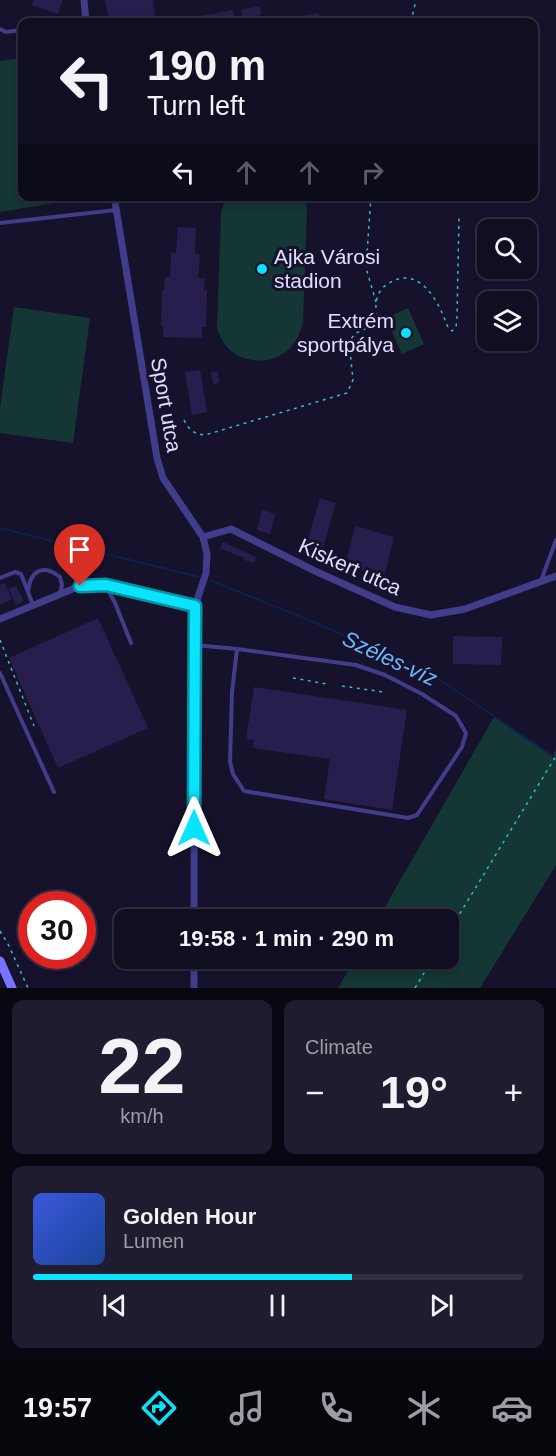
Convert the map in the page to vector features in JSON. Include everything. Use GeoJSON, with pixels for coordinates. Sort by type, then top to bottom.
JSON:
{"type":"FeatureCollection","features":[{"type":"Feature","properties":{"kind":"main road"},"geometry":{"type":"LineString","coordinates":[[0,961],[12,988]]}},
{"type":"Feature","properties":{"kind":"street"},"geometry":{"type":"LineString","coordinates":[[84,0],[86,18]]}},
{"type":"Feature","properties":{"kind":"street","name":"Sport utca"},"geometry":{"type":"LineString","coordinates":[[115,201],[157,458],[163,478],[202,537],[207,554],[206,573],[195,606],[194,909]]}},
{"type":"Feature","properties":{"kind":"street","name":"Kiskert utca"},"geometry":{"type":"LineString","coordinates":[[202,537],[231,529],[317,572],[395,607],[431,615],[465,609],[556,576]]}},
{"type":"Feature","properties":{"kind":"street"},"geometry":{"type":"LineString","coordinates":[[0,620],[80,586],[106,585],[195,606]]}},
{"type":"Feature","properties":{"kind":"street"},"geometry":{"type":"LineString","coordinates":[[194,969],[194,988]]}},
{"type":"Feature","properties":{"kind":"lane"},"geometry":{"type":"LineString","coordinates":[[0,29],[6,32],[18,30]]}},
{"type":"Feature","properties":{"kind":"lane"},"geometry":{"type":"LineString","coordinates":[[0,223],[116,210]]}},
{"type":"Feature","properties":{"kind":"lane"},"geometry":{"type":"LineString","coordinates":[[540,582],[556,540]]}},
{"type":"Feature","properties":{"kind":"lane"},"geometry":{"type":"LineString","coordinates":[[28,592],[30,579],[35,573],[49,570],[60,577],[62,585],[59,595]]}},
{"type":"Feature","properties":{"kind":"lane"},"geometry":{"type":"LineString","coordinates":[[0,578],[15,572],[21,574],[33,606]]}},
{"type":"Feature","properties":{"kind":"lane"},"geometry":{"type":"LineString","coordinates":[[106,585],[116,603],[131,643]]}},
{"type":"Feature","properties":{"kind":"lane"},"geometry":{"type":"LineString","coordinates":[[194,645],[237,649],[356,665],[385,675],[422,693],[456,716],[466,733],[462,747],[417,814],[408,818],[244,791],[233,774],[230,762],[232,692],[237,649]]}},
{"type":"Feature","properties":{"kind":"lane"},"geometry":{"type":"LineString","coordinates":[[0,673],[54,792]]}},
{"type":"Feature","properties":{"kind":"path"},"geometry":{"type":"LineString","coordinates":[[412,18],[416,0]]}},
{"type":"Feature","properties":{"kind":"path"},"geometry":{"type":"LineString","coordinates":[[371,201],[366,268],[376,303]]}},
{"type":"Feature","properties":{"kind":"path"},"geometry":{"type":"LineString","coordinates":[[376,324],[378,292],[386,284],[396,279],[409,277],[419,280],[429,291],[448,328],[452,331],[456,327],[459,217]]}},
{"type":"Feature","properties":{"kind":"path"},"geometry":{"type":"LineString","coordinates":[[184,420],[188,428],[197,435],[205,435],[342,396],[347,393],[353,380],[349,340],[356,333],[387,322]]}},
{"type":"Feature","properties":{"kind":"path"},"geometry":{"type":"LineString","coordinates":[[0,640],[34,726]]}},
{"type":"Feature","properties":{"kind":"path"},"geometry":{"type":"LineString","coordinates":[[293,678],[327,684]]}},
{"type":"Feature","properties":{"kind":"path"},"geometry":{"type":"LineString","coordinates":[[342,686],[383,692]]}},
{"type":"Feature","properties":{"kind":"path"},"geometry":{"type":"LineString","coordinates":[[459,915],[556,756]]}},
{"type":"Feature","properties":{"kind":"path"},"geometry":{"type":"LineString","coordinates":[[0,931],[28,988]]}},
{"type":"Feature","properties":{"kind":"path"},"geometry":{"type":"LineString","coordinates":[[415,988],[426,969]]}},
{"type":"Feature","properties":{"kind":"green space"},"geometry":{"type":"Polygon","coordinates":[[[18,59],[18,201],[66,201],[0,212],[0,61],[18,59]]]}},
{"type":"Feature","properties":{"kind":"green space","name":"Ajka Városi stadion"},"geometry":{"type":"Polygon","coordinates":[[[224,201],[305,201],[307,207],[303,323],[292,346],[274,358],[255,360],[237,355],[223,342],[217,329],[221,212],[224,201]]]}},
{"type":"Feature","properties":{"kind":"green space"},"geometry":{"type":"Polygon","coordinates":[[[14,307],[90,318],[73,443],[0,433],[0,408],[14,307]]]}},
{"type":"Feature","properties":{"kind":"green space","name":"Extrém sportpálya"},"geometry":{"type":"Polygon","coordinates":[[[408,308],[424,344],[402,354],[386,318],[408,308]]]}},
{"type":"Feature","properties":{"kind":"green space"},"geometry":{"type":"Polygon","coordinates":[[[494,717],[552,756],[556,750],[556,865],[480,988],[338,988],[349,969],[459,969],[459,909],[384,909],[494,717]]]}},
{"type":"Feature","properties":{"kind":"building"},"geometry":{"type":"Polygon","coordinates":[[[34,0],[63,0],[58,14],[32,5],[34,0]]]}},
{"type":"Feature","properties":{"kind":"building"},"geometry":{"type":"Polygon","coordinates":[[[105,0],[153,0],[155,18],[108,18],[105,0]]]}},
{"type":"Feature","properties":{"kind":"building"},"geometry":{"type":"Polygon","coordinates":[[[260,6],[261,15],[242,18],[241,10],[260,6]]]}},
{"type":"Feature","properties":{"kind":"building"},"geometry":{"type":"Polygon","coordinates":[[[233,10],[235,17],[229,18],[190,18],[233,10]]]}},
{"type":"Feature","properties":{"kind":"building"},"geometry":{"type":"Polygon","coordinates":[[[319,13],[320,18],[288,18],[319,13]]]}},
{"type":"Feature","properties":{"kind":"building"},"geometry":{"type":"Polygon","coordinates":[[[178,227],[196,228],[195,254],[200,254],[198,278],[205,278],[204,290],[207,290],[206,327],[202,327],[202,338],[163,337],[162,290],[164,290],[165,277],[170,277],[171,252],[176,253],[178,227]]]}},
{"type":"Feature","properties":{"kind":"building"},"geometry":{"type":"Polygon","coordinates":[[[200,370],[207,412],[192,415],[185,372],[200,370]]]}},
{"type":"Feature","properties":{"kind":"building"},"geometry":{"type":"Polygon","coordinates":[[[218,371],[219,383],[213,384],[211,372],[218,371]]]}},
{"type":"Feature","properties":{"kind":"building"},"geometry":{"type":"Polygon","coordinates":[[[320,498],[336,503],[322,551],[306,547],[320,498]]]}},
{"type":"Feature","properties":{"kind":"building"},"geometry":{"type":"Polygon","coordinates":[[[262,510],[275,514],[270,534],[257,530],[262,510]]]}},
{"type":"Feature","properties":{"kind":"building"},"geometry":{"type":"Polygon","coordinates":[[[355,526],[394,537],[384,577],[345,567],[355,526]]]}},
{"type":"Feature","properties":{"kind":"building"},"geometry":{"type":"Polygon","coordinates":[[[223,542],[256,557],[254,563],[220,548],[223,542]]]}},
{"type":"Feature","properties":{"kind":"building"},"geometry":{"type":"Polygon","coordinates":[[[5,583],[12,599],[0,605],[0,585],[5,583]]]}},
{"type":"Feature","properties":{"kind":"building"},"geometry":{"type":"Polygon","coordinates":[[[16,586],[24,601],[16,605],[9,589],[16,586]]]}},
{"type":"Feature","properties":{"kind":"building"},"geometry":{"type":"Polygon","coordinates":[[[98,618],[148,728],[58,768],[9,658],[98,618]]]}},
{"type":"Feature","properties":{"kind":"building"},"geometry":{"type":"Polygon","coordinates":[[[453,636],[502,637],[501,665],[453,664],[453,636]]]}},
{"type":"Feature","properties":{"kind":"building"},"geometry":{"type":"Polygon","coordinates":[[[254,687],[407,710],[392,810],[324,799],[330,759],[253,748],[254,740],[246,739],[254,687]]]}},
{"type":"Feature","properties":{"kind":"waterway","name":"Széles-víz"},"geometry":{"type":"LineString","coordinates":[[0,528],[199,577]]}},
{"type":"Feature","properties":{"kind":"waterway","name":"Széles-víz"},"geometry":{"type":"LineString","coordinates":[[212,581],[425,670],[556,758]]}},
{"type":"Feature","properties":{"kind":"place","name":"Ajka Városi stadion"},"geometry":{"type":"Point","coordinates":[262,269]}},
{"type":"Feature","properties":{"kind":"place","name":"Extrém sportpálya"},"geometry":{"type":"Point","coordinates":[406,333]}},
{"type":"Feature","properties":{"kind":"route"},"geometry":{"type":"LineString","coordinates":[[80,586],[106,585],[195,606],[194,828]]}}]}
